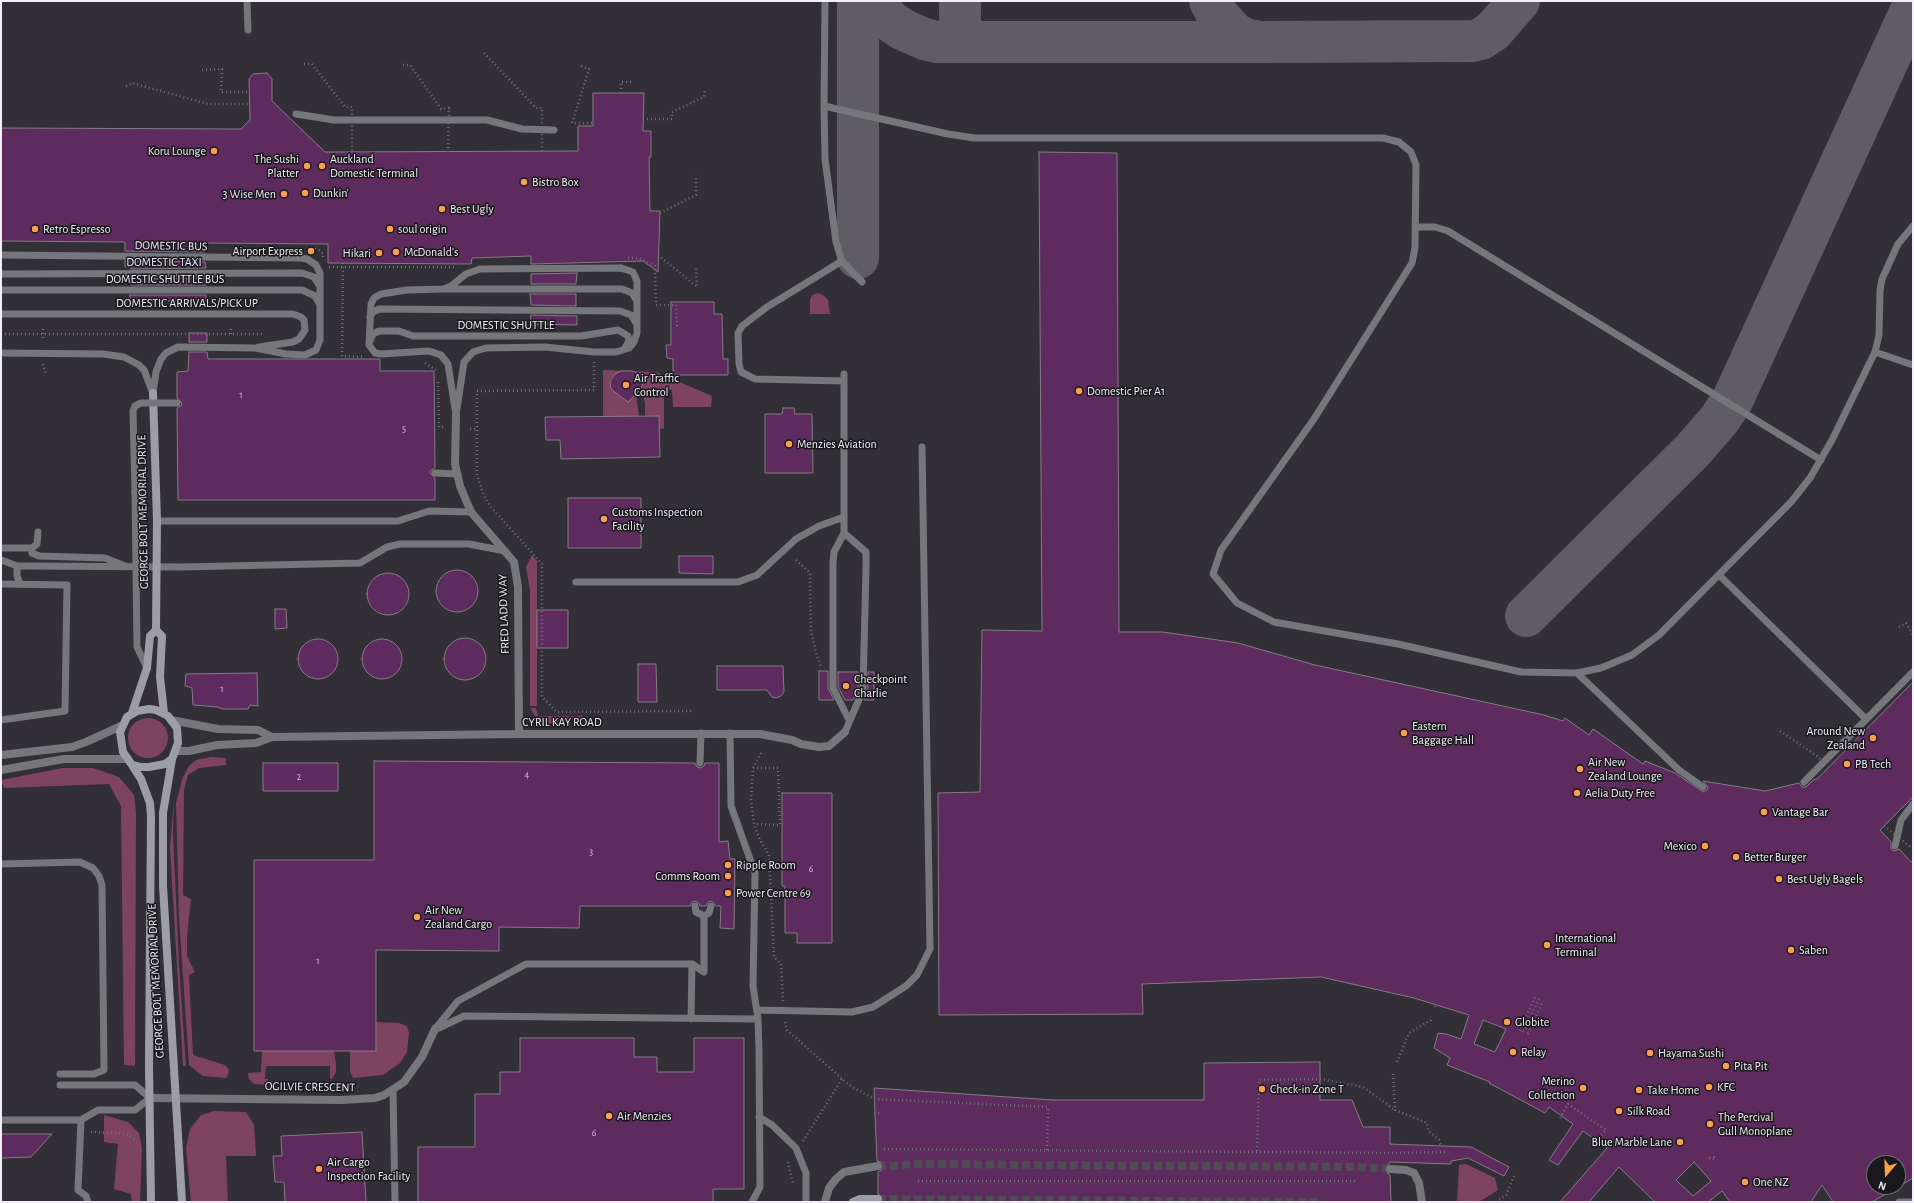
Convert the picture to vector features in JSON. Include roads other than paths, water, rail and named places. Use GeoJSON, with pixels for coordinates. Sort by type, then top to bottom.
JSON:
{"type":"FeatureCollection","features":[{"type":"Feature","properties":{"kind":"street","name":"GEORGE BOLT MEMORIAL DRIVE"},"geometry":{"type":"LineString","coordinates":[[132,713],[147,668],[150,636],[156,630],[157,567],[153,393]]}},
{"type":"Feature","properties":{"kind":"street","name":"FRED LADD WAY"},"geometry":{"type":"LineString","coordinates":[[456,415],[455,464],[460,486],[471,512],[514,562],[518,587],[519,734]]}},
{"type":"Feature","properties":{"kind":"street","name":"GEORGE BOLT MEMORIAL DRIVE"},"geometry":{"type":"LineString","coordinates":[[156,630],[162,636],[160,677],[164,713]]}},
{"type":"Feature","properties":{"kind":"street"},"geometry":{"type":"LineString","coordinates":[[1,770],[64,759],[130,762],[149,767],[165,764],[172,759],[176,751],[178,735],[177,728],[164,713],[149,709],[132,713],[127,717],[121,726],[120,745],[130,762]]}},
{"type":"Feature","properties":{"kind":"street","name":"CYRIL KAY ROAD"},"geometry":{"type":"LineString","coordinates":[[171,720],[218,729],[258,730],[272,737]]}},
{"type":"Feature","properties":{"kind":"street"},"geometry":{"type":"LineString","coordinates":[[1,755],[72,746],[86,742],[121,726]]}},
{"type":"Feature","properties":{"kind":"street","name":"CYRIL KAY ROAD"},"geometry":{"type":"LineString","coordinates":[[176,751],[189,751],[217,745],[256,744],[272,737],[519,734],[730,733],[766,735],[819,747],[829,746],[845,732]]}},
{"type":"Feature","properties":{"kind":"street","name":"GEORGE BOLT MEMORIAL DRIVE"},"geometry":{"type":"LineString","coordinates":[[172,759],[163,813],[163,865],[165,932],[182,1202]]}},
{"type":"Feature","properties":{"kind":"street","name":"GEORGE BOLT MEMORIAL DRIVE"},"geometry":{"type":"LineString","coordinates":[[130,762],[141,779],[150,803],[151,817],[150,1202]]}},
{"type":"Feature","properties":{"kind":"street","name":"OGILVIE CRESCENT"},"geometry":{"type":"LineString","coordinates":[[150,1098],[360,1100],[375,1098],[393,1090],[404,1082],[422,1057],[436,1030]]}},
{"type":"Feature","properties":{"kind":"street"},"geometry":{"type":"LineString","coordinates":[[825,1202],[829,1188],[844,1172],[878,1166]]}},
{"type":"Feature","properties":{"kind":"street"},"geometry":{"type":"LineString","coordinates":[[1390,1169],[1406,1170],[1414,1173],[1419,1183],[1422,1202]]}},
{"type":"Feature","properties":{"kind":"street"},"geometry":{"type":"LineString","coordinates":[[853,1202],[860,1199],[878,1199]]}},
{"type":"Feature","properties":{"kind":"lane"},"geometry":{"type":"LineString","coordinates":[[248,1],[248,30]]}},
{"type":"Feature","properties":{"kind":"lane"},"geometry":{"type":"LineString","coordinates":[[825,1],[824,106],[826,171],[836,242],[842,261],[862,282]]}},
{"type":"Feature","properties":{"kind":"lane"},"geometry":{"type":"LineString","coordinates":[[824,106],[948,134],[974,138],[1383,138],[1399,142],[1406,146],[1414,158],[1416,165],[1415,248],[1408,269],[1314,418],[1221,550],[1213,574],[1237,603],[1274,622],[1398,644],[1521,672],[1577,673],[1615,662],[1647,645],[1659,635],[1791,502],[1810,478],[1821,460],[1875,352],[1879,335],[1880,290],[1882,279],[1898,244],[1913,226]]}},
{"type":"Feature","properties":{"kind":"lane"},"geometry":{"type":"LineString","coordinates":[[296,114],[334,120],[487,120],[522,129],[554,130]]}},
{"type":"Feature","properties":{"kind":"lane"},"geometry":{"type":"LineString","coordinates":[[1415,227],[1435,227],[1448,231],[1821,460]]}},
{"type":"Feature","properties":{"kind":"lane","name":"DOMESTIC BUS"},"geometry":{"type":"LineString","coordinates":[[1,255],[301,258],[312,262],[318,269],[320,287]]}},
{"type":"Feature","properties":{"kind":"lane"},"geometry":{"type":"LineString","coordinates":[[842,261],[766,307],[742,326],[738,333],[739,364],[741,372],[755,379],[844,377],[844,533],[834,552],[833,563],[833,688],[849,720]]}},
{"type":"Feature","properties":{"kind":"lane"},"geometry":{"type":"LineString","coordinates":[[444,289],[451,286],[466,274],[480,269],[621,268],[630,270],[635,274],[637,325],[634,342],[629,348],[621,351],[606,352],[545,347],[486,348],[473,352],[464,362],[456,415]]}},
{"type":"Feature","properties":{"kind":"lane","name":"DOMESTIC TAXI"},"geometry":{"type":"LineString","coordinates":[[1,274],[302,273],[314,277],[320,287]]}},
{"type":"Feature","properties":{"kind":"lane"},"geometry":{"type":"LineString","coordinates":[[153,393],[158,365],[166,353],[187,346],[255,348],[286,354],[305,354],[316,350],[320,340],[320,287]]}},
{"type":"Feature","properties":{"kind":"lane"},"geometry":{"type":"LineString","coordinates":[[456,415],[448,364],[441,355],[429,350],[381,354],[374,353],[369,344],[369,321],[371,304],[378,296],[407,290],[622,289],[632,293],[637,303]]}},
{"type":"Feature","properties":{"kind":"lane","name":"DOMESTIC SHUTTLE BUS"},"geometry":{"type":"LineString","coordinates":[[1,290],[302,290],[315,296],[320,308]]}},
{"type":"Feature","properties":{"kind":"lane","name":"DOMESTIC SHUTTLE"},"geometry":{"type":"LineString","coordinates":[[369,321],[373,312],[379,309],[620,310],[631,315],[637,325]]}},
{"type":"Feature","properties":{"kind":"lane","name":"DOMESTIC ARRIVALS/PICK UP"},"geometry":{"type":"LineString","coordinates":[[1,314],[293,314],[304,320],[305,330],[299,339],[293,342],[255,348]]}},
{"type":"Feature","properties":{"kind":"lane","name":"DOMESTIC SHUTTLE"},"geometry":{"type":"LineString","coordinates":[[369,344],[373,334],[379,331],[399,331],[413,336],[581,336],[618,330],[625,333],[628,338],[628,344],[621,351]]}},
{"type":"Feature","properties":{"kind":"lane"},"geometry":{"type":"LineString","coordinates":[[1875,352],[1913,365]]}},
{"type":"Feature","properties":{"kind":"lane"},"geometry":{"type":"LineString","coordinates":[[1,353],[103,354],[124,357],[139,365],[144,370],[153,393]]}},
{"type":"Feature","properties":{"kind":"lane"},"geometry":{"type":"LineString","coordinates":[[147,668],[137,647],[133,411],[135,406],[141,403],[177,403]]}},
{"type":"Feature","properties":{"kind":"lane"},"geometry":{"type":"LineString","coordinates":[[756,1010],[852,1012],[873,1007],[906,986],[917,975],[930,949],[922,447]]}},
{"type":"Feature","properties":{"kind":"lane"},"geometry":{"type":"LineString","coordinates":[[435,473],[458,474]]}},
{"type":"Feature","properties":{"kind":"lane"},"geometry":{"type":"LineString","coordinates":[[156,521],[398,521],[429,511],[471,512]]}},
{"type":"Feature","properties":{"kind":"lane"},"geometry":{"type":"LineString","coordinates":[[576,582],[738,582],[757,574],[796,539],[819,526],[844,516]]}},
{"type":"Feature","properties":{"kind":"lane"},"geometry":{"type":"LineString","coordinates":[[1,548],[32,548],[37,544],[38,532]]}},
{"type":"Feature","properties":{"kind":"lane"},"geometry":{"type":"LineString","coordinates":[[844,533],[866,552],[863,690],[845,732]]}},
{"type":"Feature","properties":{"kind":"lane"},"geometry":{"type":"LineString","coordinates":[[1,560],[17,566],[157,567],[360,563],[387,547],[400,544],[469,544],[505,551]]}},
{"type":"Feature","properties":{"kind":"lane"},"geometry":{"type":"LineString","coordinates":[[32,553],[39,556],[105,558],[128,567]]}},
{"type":"Feature","properties":{"kind":"lane"},"geometry":{"type":"LineString","coordinates":[[17,566],[17,576],[20,584]]}},
{"type":"Feature","properties":{"kind":"lane"},"geometry":{"type":"LineString","coordinates":[[1719,575],[1865,718]]}},
{"type":"Feature","properties":{"kind":"lane"},"geometry":{"type":"LineString","coordinates":[[1,584],[67,585],[65,710],[1,720]]}},
{"type":"Feature","properties":{"kind":"lane"},"geometry":{"type":"LineString","coordinates":[[1804,782],[1842,745],[1865,718],[1913,672]]}},
{"type":"Feature","properties":{"kind":"lane"},"geometry":{"type":"LineString","coordinates":[[1577,673],[1679,770],[1703,787]]}},
{"type":"Feature","properties":{"kind":"lane"},"geometry":{"type":"LineString","coordinates":[[700,763],[701,733]]}},
{"type":"Feature","properties":{"kind":"lane"},"geometry":{"type":"LineString","coordinates":[[730,733],[731,806],[754,873],[753,986],[758,1019],[760,1187],[752,1202]]}},
{"type":"Feature","properties":{"kind":"lane"},"geometry":{"type":"LineString","coordinates":[[1895,846],[1900,820],[1913,804]]}},
{"type":"Feature","properties":{"kind":"lane"},"geometry":{"type":"LineString","coordinates":[[1,864],[80,862],[93,868],[99,876],[102,885],[104,1070],[94,1074],[60,1074]]}},
{"type":"Feature","properties":{"kind":"lane"},"geometry":{"type":"LineString","coordinates":[[695,906],[696,912],[704,916]]}},
{"type":"Feature","properties":{"kind":"lane"},"geometry":{"type":"LineString","coordinates":[[704,916],[709,913],[711,906]]}},
{"type":"Feature","properties":{"kind":"lane"},"geometry":{"type":"LineString","coordinates":[[436,1030],[458,1001],[526,964],[692,964],[704,972],[704,916]]}},
{"type":"Feature","properties":{"kind":"lane"},"geometry":{"type":"LineString","coordinates":[[691,1019],[692,964]]}},
{"type":"Feature","properties":{"kind":"lane"},"geometry":{"type":"LineString","coordinates":[[436,1030],[464,1016],[758,1019]]}},
{"type":"Feature","properties":{"kind":"lane"},"geometry":{"type":"LineString","coordinates":[[1,1120],[80,1120],[98,1110],[135,1110],[150,1098],[135,1085],[60,1085]]}},
{"type":"Feature","properties":{"kind":"lane"},"geometry":{"type":"LineString","coordinates":[[393,1090],[395,1202]]}},
{"type":"Feature","properties":{"kind":"lane"},"geometry":{"type":"LineString","coordinates":[[759,1117],[772,1126],[796,1148],[806,1173],[806,1202]]}},
{"type":"Feature","properties":{"kind":"lane"},"geometry":{"type":"LineString","coordinates":[[80,1120],[78,1190],[86,1196],[88,1202]]}},
{"type":"Feature","properties":{"kind":"lane"},"geometry":{"type":"LineString","coordinates":[[1900,1202],[1913,1202]]}},
{"type":"Feature","properties":{"kind":"tunnel"},"geometry":{"type":"LineString","coordinates":[[878,1166],[917,1164],[1357,1167],[1390,1169]]}},
{"type":"Feature","properties":{"kind":"tunnel"},"geometry":{"type":"LineString","coordinates":[[878,1199],[1323,1202]]}},
{"type":"Feature","properties":{"kind":"place","name":"Koru Lounge"},"geometry":{"type":"Point","coordinates":[214,151]}},
{"type":"Feature","properties":{"kind":"place","name":"The Sushi Platter"},"geometry":{"type":"Point","coordinates":[307,166]}},
{"type":"Feature","properties":{"kind":"place","name":"Auckland Domestic Terminal"},"geometry":{"type":"Point","coordinates":[322,166]}},
{"type":"Feature","properties":{"kind":"place","name":"Bistro Box"},"geometry":{"type":"Point","coordinates":[524,182]}},
{"type":"Feature","properties":{"kind":"place","name":"Dunkin'"},"geometry":{"type":"Point","coordinates":[305,193]}},
{"type":"Feature","properties":{"kind":"place","name":"3 Wise Men"},"geometry":{"type":"Point","coordinates":[284,194]}},
{"type":"Feature","properties":{"kind":"place","name":"Best Ugly"},"geometry":{"type":"Point","coordinates":[442,209]}},
{"type":"Feature","properties":{"kind":"place","name":"Retro Espresso"},"geometry":{"type":"Point","coordinates":[35,229]}},
{"type":"Feature","properties":{"kind":"place","name":"soul origin"},"geometry":{"type":"Point","coordinates":[390,229]}},
{"type":"Feature","properties":{"kind":"place","name":"Airport Express"},"geometry":{"type":"Point","coordinates":[311,251]}},
{"type":"Feature","properties":{"kind":"place","name":"McDonald's"},"geometry":{"type":"Point","coordinates":[396,252]}},
{"type":"Feature","properties":{"kind":"place","name":"Hikari"},"geometry":{"type":"Point","coordinates":[379,253]}},
{"type":"Feature","properties":{"kind":"place","name":"Air Traffic Control"},"geometry":{"type":"Point","coordinates":[626,385]}},
{"type":"Feature","properties":{"kind":"place","name":"Domestic Pier A1"},"geometry":{"type":"Point","coordinates":[1079,391]}},
{"type":"Feature","properties":{"kind":"place","name":"Menzies Aviation"},"geometry":{"type":"Point","coordinates":[789,444]}},
{"type":"Feature","properties":{"kind":"place","name":"Customs Inspection Facility"},"geometry":{"type":"Point","coordinates":[604,519]}},
{"type":"Feature","properties":{"kind":"place","name":"Checkpoint Charlie"},"geometry":{"type":"Point","coordinates":[846,686]}},
{"type":"Feature","properties":{"kind":"place","name":"Eastern Baggage Hall"},"geometry":{"type":"Point","coordinates":[1404,733]}},
{"type":"Feature","properties":{"kind":"place","name":"Around New Zealand"},"geometry":{"type":"Point","coordinates":[1873,738]}},
{"type":"Feature","properties":{"kind":"place","name":"PB Tech"},"geometry":{"type":"Point","coordinates":[1847,764]}},
{"type":"Feature","properties":{"kind":"place","name":"Air New Zealand Lounge"},"geometry":{"type":"Point","coordinates":[1580,769]}},
{"type":"Feature","properties":{"kind":"place","name":"Aelia Duty Free"},"geometry":{"type":"Point","coordinates":[1577,793]}},
{"type":"Feature","properties":{"kind":"place","name":"Vantage Bar"},"geometry":{"type":"Point","coordinates":[1764,812]}},
{"type":"Feature","properties":{"kind":"place","name":"Mexico"},"geometry":{"type":"Point","coordinates":[1705,846]}},
{"type":"Feature","properties":{"kind":"place","name":"Better Burger"},"geometry":{"type":"Point","coordinates":[1736,857]}},
{"type":"Feature","properties":{"kind":"place","name":"Ripple Room"},"geometry":{"type":"Point","coordinates":[728,865]}},
{"type":"Feature","properties":{"kind":"place","name":"Comms Room"},"geometry":{"type":"Point","coordinates":[728,876]}},
{"type":"Feature","properties":{"kind":"place","name":"Best Ugly Bagels"},"geometry":{"type":"Point","coordinates":[1779,879]}},
{"type":"Feature","properties":{"kind":"place","name":"Power Centre 69"},"geometry":{"type":"Point","coordinates":[728,893]}},
{"type":"Feature","properties":{"kind":"place","name":"Air New Zealand Cargo"},"geometry":{"type":"Point","coordinates":[417,917]}},
{"type":"Feature","properties":{"kind":"place","name":"International Terminal"},"geometry":{"type":"Point","coordinates":[1547,945]}},
{"type":"Feature","properties":{"kind":"place","name":"Saben"},"geometry":{"type":"Point","coordinates":[1791,950]}},
{"type":"Feature","properties":{"kind":"place","name":"Globite"},"geometry":{"type":"Point","coordinates":[1507,1022]}},
{"type":"Feature","properties":{"kind":"place","name":"Relay"},"geometry":{"type":"Point","coordinates":[1513,1052]}},
{"type":"Feature","properties":{"kind":"place","name":"Hayama Sushi"},"geometry":{"type":"Point","coordinates":[1650,1053]}},
{"type":"Feature","properties":{"kind":"place","name":"Pita Pit"},"geometry":{"type":"Point","coordinates":[1726,1066]}},
{"type":"Feature","properties":{"kind":"place","name":"KFC"},"geometry":{"type":"Point","coordinates":[1709,1087]}},
{"type":"Feature","properties":{"kind":"place","name":"Merino Collection"},"geometry":{"type":"Point","coordinates":[1583,1088]}},
{"type":"Feature","properties":{"kind":"place","name":"Check-in Zone T"},"geometry":{"type":"Point","coordinates":[1262,1089]}},
{"type":"Feature","properties":{"kind":"place","name":"Take Home"},"geometry":{"type":"Point","coordinates":[1639,1090]}},
{"type":"Feature","properties":{"kind":"place","name":"Silk Road"},"geometry":{"type":"Point","coordinates":[1619,1111]}},
{"type":"Feature","properties":{"kind":"place","name":"Air Menzies"},"geometry":{"type":"Point","coordinates":[609,1116]}},
{"type":"Feature","properties":{"kind":"place","name":"The Percival Gull Monoplane"},"geometry":{"type":"Point","coordinates":[1710,1124]}},
{"type":"Feature","properties":{"kind":"place","name":"Blue Marble Lane"},"geometry":{"type":"Point","coordinates":[1680,1142]}},
{"type":"Feature","properties":{"kind":"place","name":"Air Cargo Inspection Facility"},"geometry":{"type":"Point","coordinates":[319,1169]}},
{"type":"Feature","properties":{"kind":"place","name":"One NZ"},"geometry":{"type":"Point","coordinates":[1745,1182]}}]}
